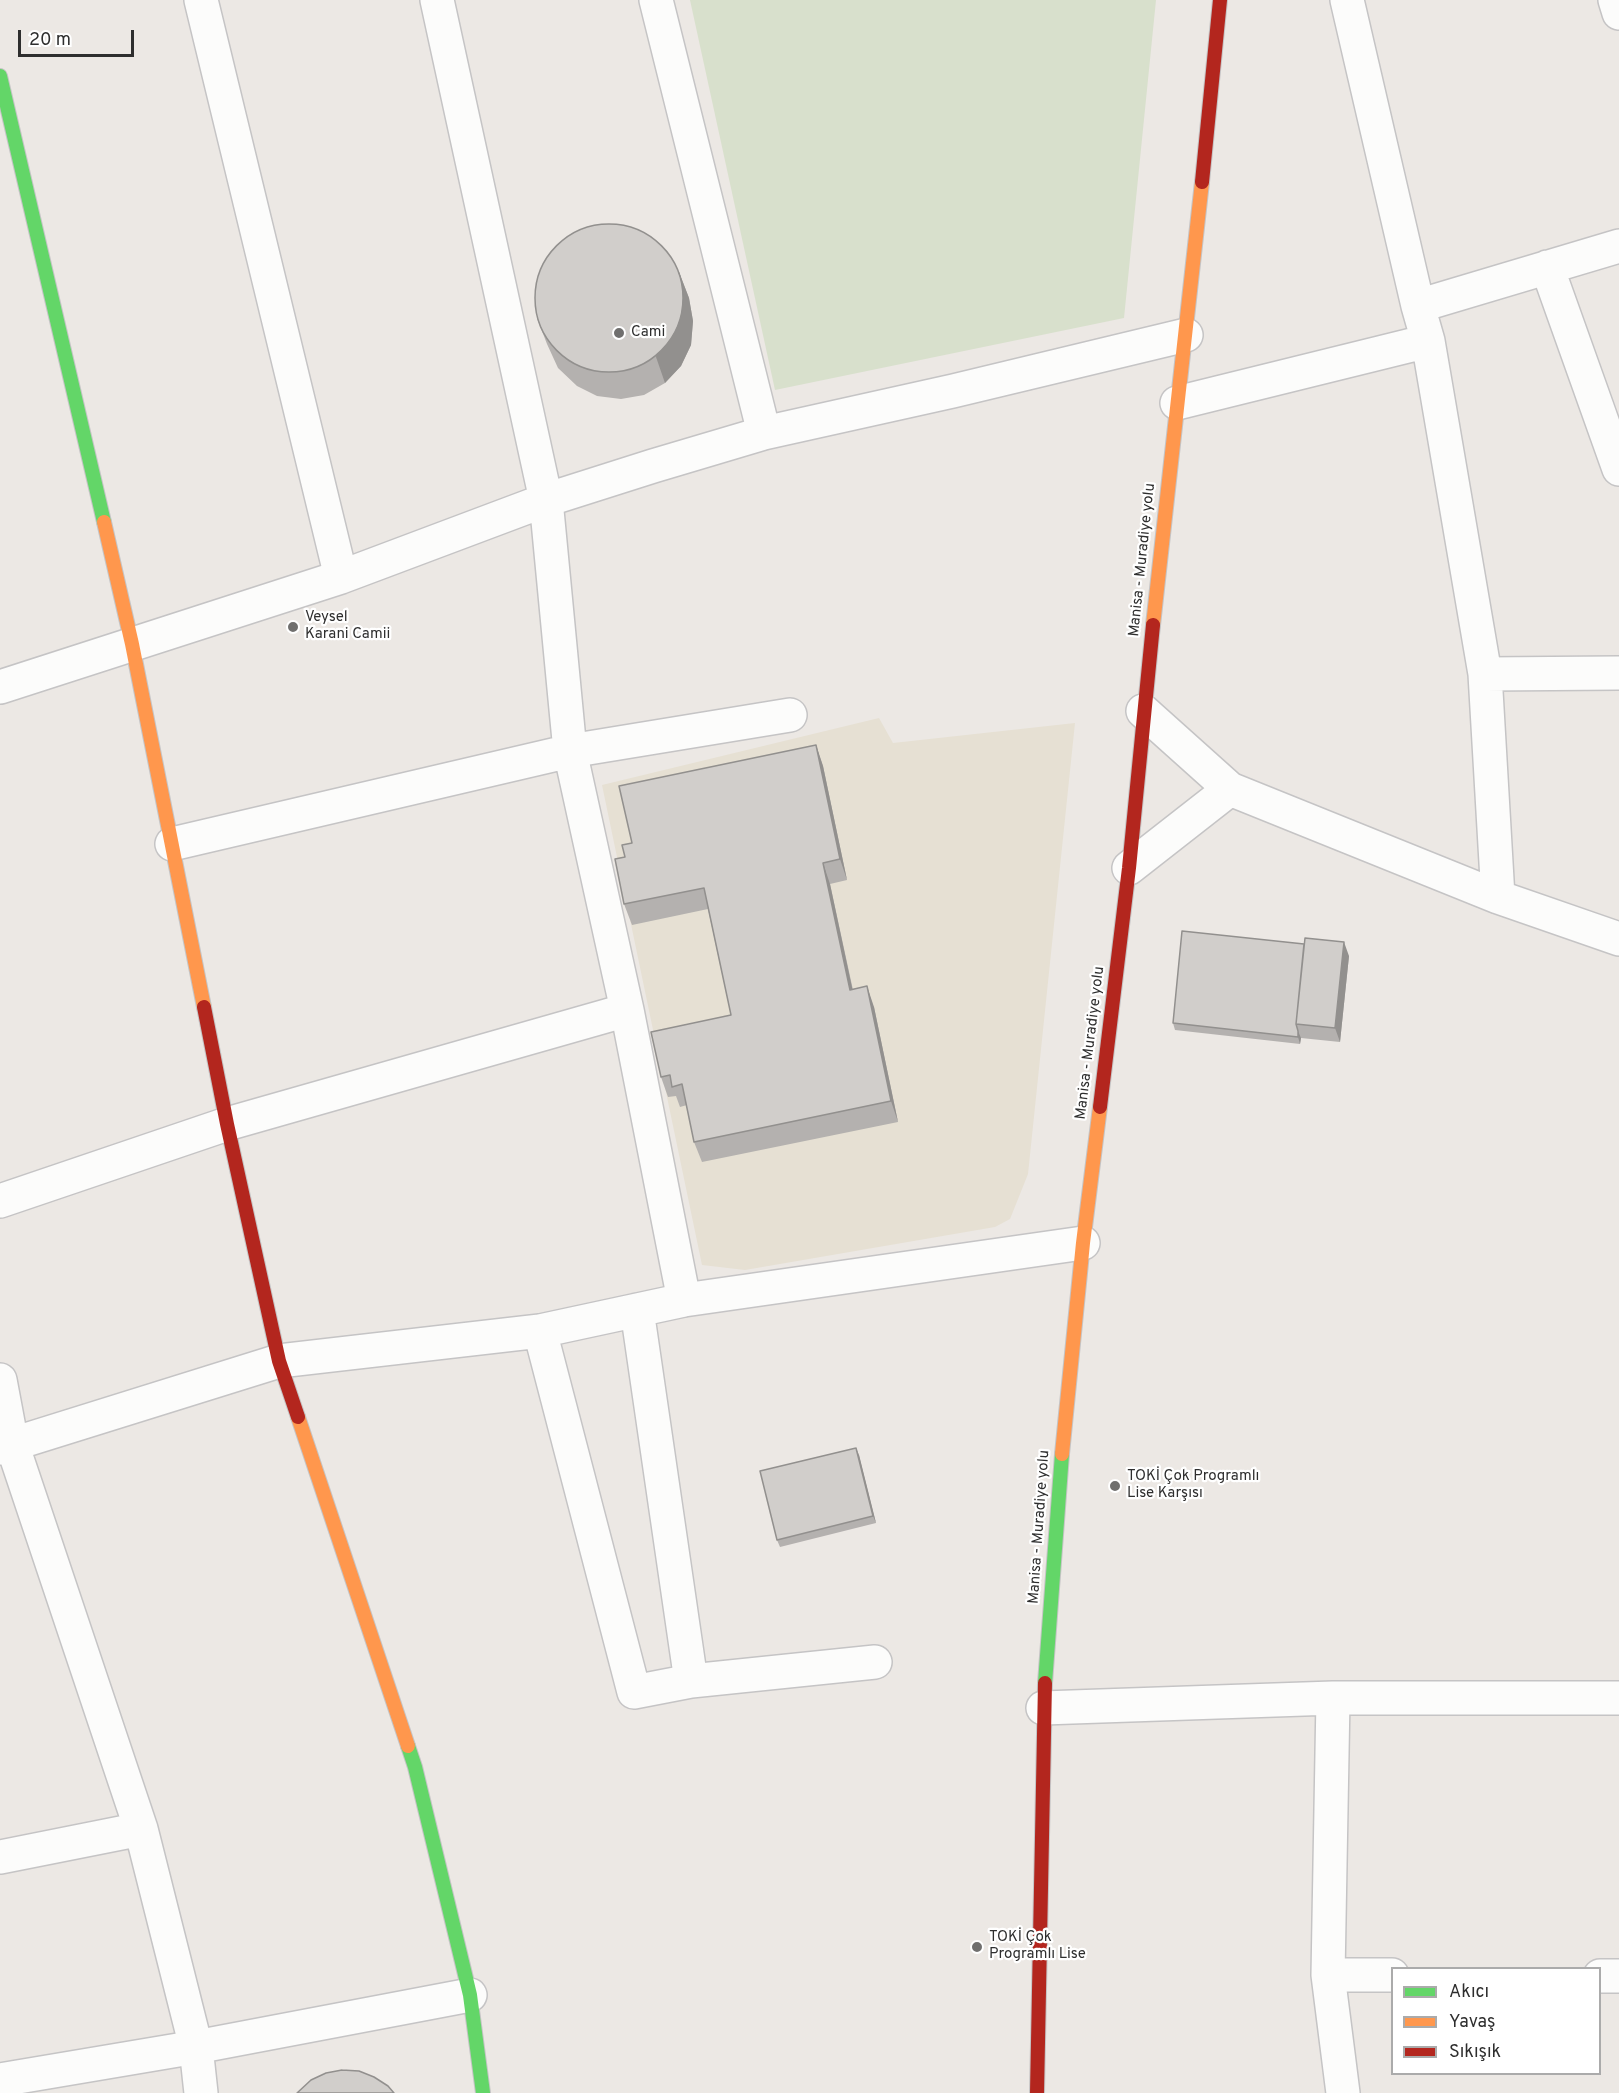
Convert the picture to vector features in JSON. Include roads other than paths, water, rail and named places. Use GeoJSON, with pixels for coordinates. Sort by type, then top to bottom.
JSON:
{"type":"FeatureCollection","features":[{"type":"Feature","properties":{"kind":"main road","name":"Manisa - Muradiye yolu"},"geometry":{"type":"LineString","coordinates":[[1037,2093],[1043,1708],[1059,1482],[1083,1243],[1129,868],[1143,711],[1186,334],[1220,0]]}},
{"type":"Feature","properties":{"kind":"main road"},"geometry":{"type":"LineString","coordinates":[[0,76],[132,644],[228,1124],[279,1361],[415,1767],[470,1995],[483,2093]]}},
{"type":"Feature","properties":{"kind":"street"},"geometry":{"type":"LineString","coordinates":[[201,0],[341,578]]}},
{"type":"Feature","properties":{"kind":"street"},"geometry":{"type":"LineString","coordinates":[[437,0],[546,500],[570,751],[627,1010],[684,1300]]}},
{"type":"Feature","properties":{"kind":"street"},"geometry":{"type":"LineString","coordinates":[[656,0],[764,433]]}},
{"type":"Feature","properties":{"kind":"street"},"geometry":{"type":"LineString","coordinates":[[1347,0],[1428,341],[1485,674],[1498,897]]}},
{"type":"Feature","properties":{"kind":"street"},"geometry":{"type":"LineString","coordinates":[[1615,0],[1619,13]]}},
{"type":"Feature","properties":{"kind":"street"},"geometry":{"type":"LineString","coordinates":[[1418,306],[1619,246]]}},
{"type":"Feature","properties":{"kind":"street"},"geometry":{"type":"LineString","coordinates":[[1547,267],[1619,469]]}},
{"type":"Feature","properties":{"kind":"street"},"geometry":{"type":"LineString","coordinates":[[0,687],[341,578],[546,500],[653,466],[764,433],[953,391],[1186,334]]}},
{"type":"Feature","properties":{"kind":"street"},"geometry":{"type":"LineString","coordinates":[[1177,403],[1428,341]]}},
{"type":"Feature","properties":{"kind":"street"},"geometry":{"type":"LineString","coordinates":[[1485,674],[1619,674]]}},
{"type":"Feature","properties":{"kind":"street"},"geometry":{"type":"LineString","coordinates":[[1143,711],[1230,789],[1498,897],[1619,939]]}},
{"type":"Feature","properties":{"kind":"street"},"geometry":{"type":"LineString","coordinates":[[172,844],[570,751],[790,715]]}},
{"type":"Feature","properties":{"kind":"street"},"geometry":{"type":"LineString","coordinates":[[1129,868],[1230,789]]}},
{"type":"Feature","properties":{"kind":"street"},"geometry":{"type":"LineString","coordinates":[[0,1201],[228,1124],[627,1010]]}},
{"type":"Feature","properties":{"kind":"street"},"geometry":{"type":"LineString","coordinates":[[6,1446],[279,1361],[540,1331],[684,1300],[1083,1243]]}},
{"type":"Feature","properties":{"kind":"street"},"geometry":{"type":"LineString","coordinates":[[637,1310],[691,1681]]}},
{"type":"Feature","properties":{"kind":"street"},"geometry":{"type":"LineString","coordinates":[[540,1331],[634,1692],[691,1681],[875,1662]]}},
{"type":"Feature","properties":{"kind":"street"},"geometry":{"type":"LineString","coordinates":[[0,1380],[6,1446],[141,1828],[196,2047],[201,2093]]}},
{"type":"Feature","properties":{"kind":"street"},"geometry":{"type":"LineString","coordinates":[[1333,1698],[1328,1975],[1343,2093]]}},
{"type":"Feature","properties":{"kind":"street"},"geometry":{"type":"LineString","coordinates":[[1043,1708],[1333,1698],[1619,1698]]}},
{"type":"Feature","properties":{"kind":"street"},"geometry":{"type":"LineString","coordinates":[[0,1857],[141,1828]]}},
{"type":"Feature","properties":{"kind":"street"},"geometry":{"type":"LineString","coordinates":[[1328,1975],[1391,1975]]}},
{"type":"Feature","properties":{"kind":"street"},"geometry":{"type":"LineString","coordinates":[[1601,1976],[1619,1976]]}},
{"type":"Feature","properties":{"kind":"street"},"geometry":{"type":"LineString","coordinates":[[0,2080],[196,2047],[470,1995]]}},
{"type":"Feature","properties":{"kind":"place","name":"Cami"},"geometry":{"type":"Point","coordinates":[619,333]}},
{"type":"Feature","properties":{"kind":"place","name":"Veysel Karani Camii"},"geometry":{"type":"Point","coordinates":[293,627]}},
{"type":"Feature","properties":{"kind":"place","name":"TOKİ Çok Programlı Lise Karşısı"},"geometry":{"type":"Point","coordinates":[1115,1486]}},
{"type":"Feature","properties":{"kind":"place","name":"TOKİ Çok Programlı Lise"},"geometry":{"type":"Point","coordinates":[977,1947]}}]}
